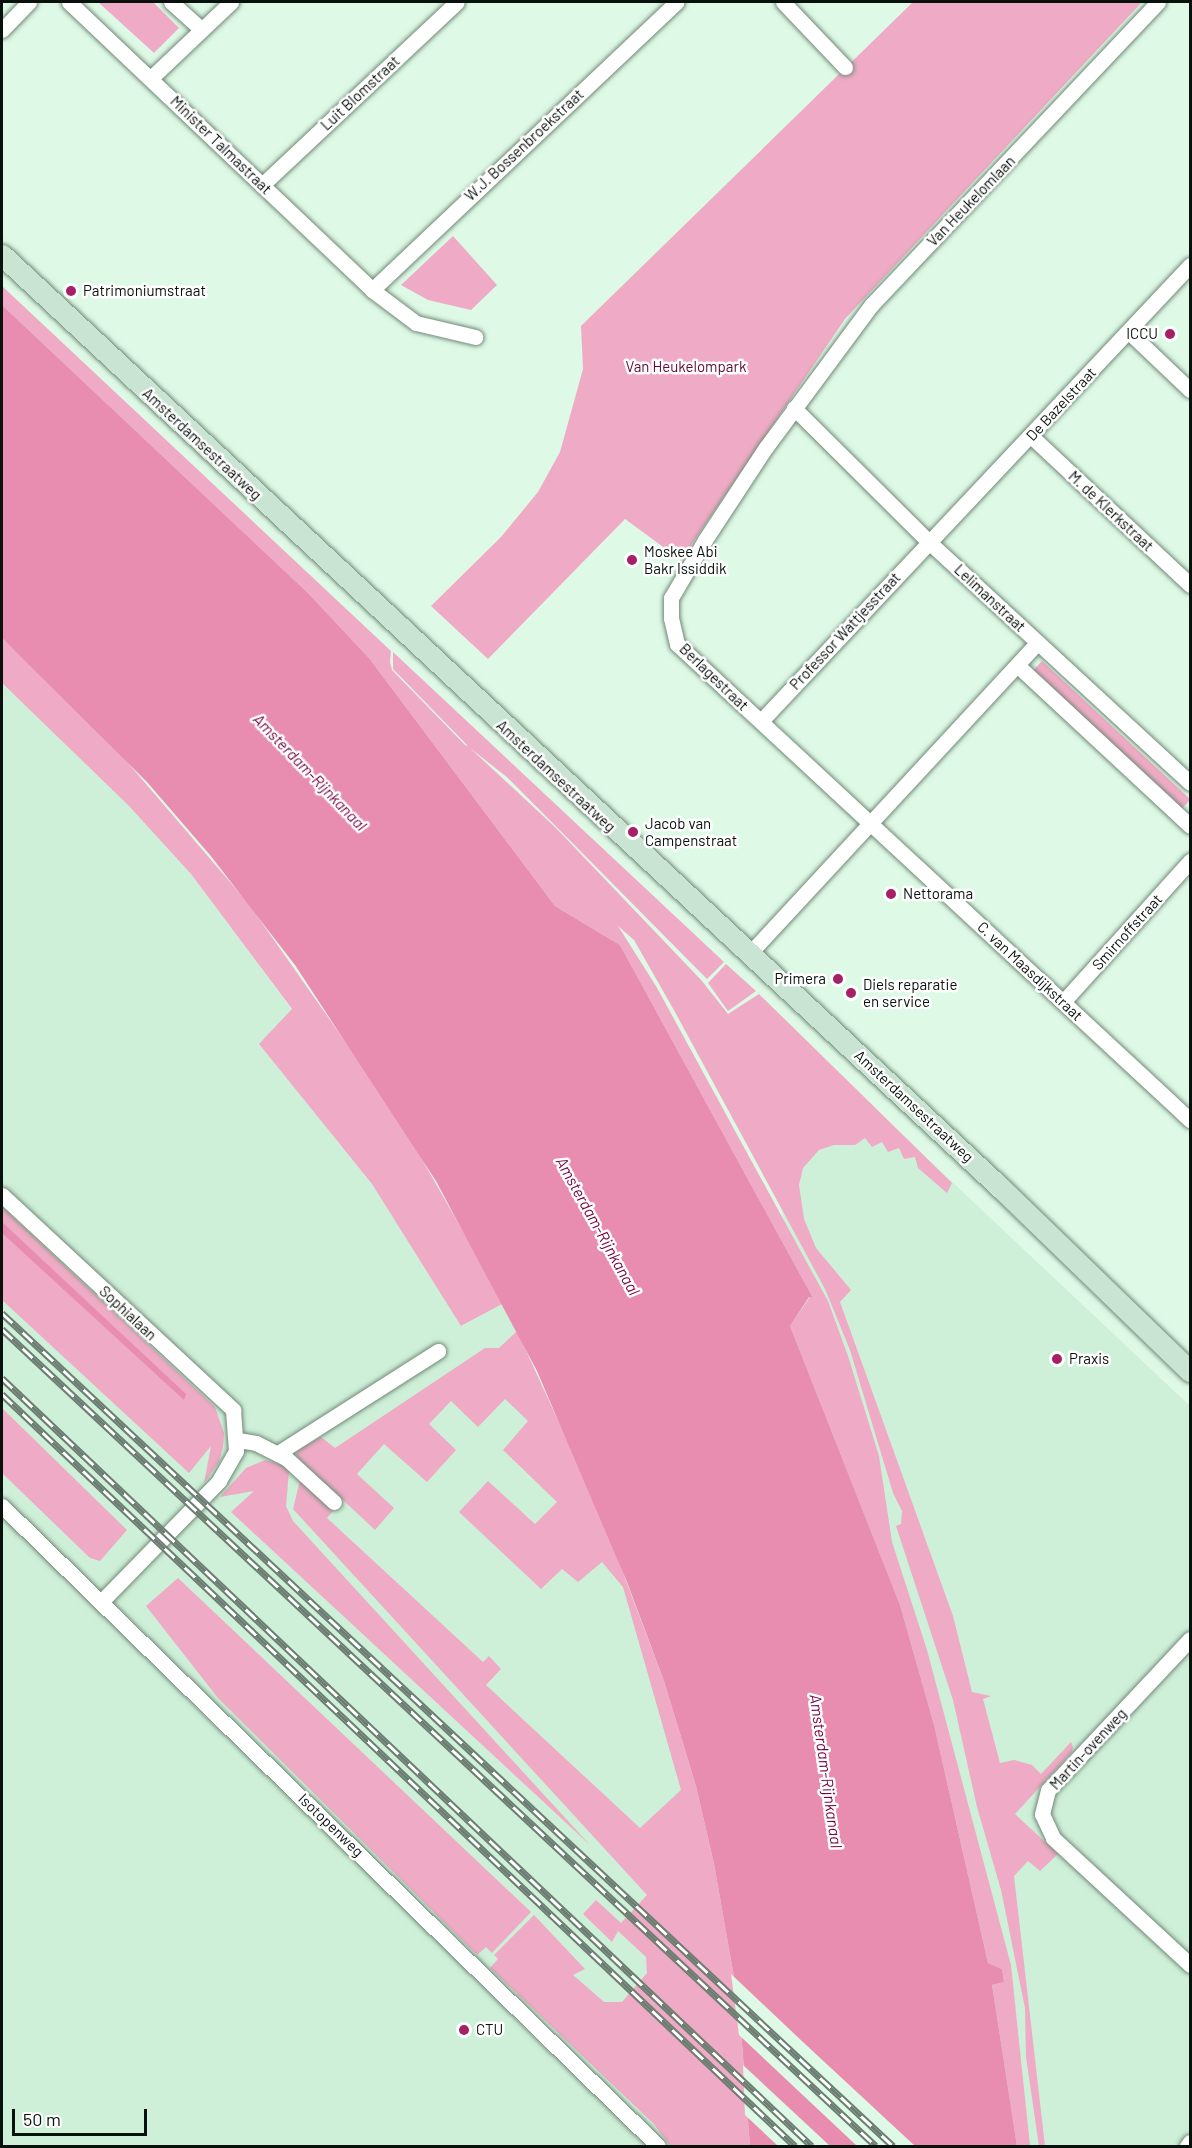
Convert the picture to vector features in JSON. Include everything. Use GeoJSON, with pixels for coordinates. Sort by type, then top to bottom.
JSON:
{"type":"FeatureCollection","features":[{"type":"Feature","properties":{"kind":"main road","name":"Amsterdamsestraatweg"},"geometry":{"type":"LineString","coordinates":[[2,255],[685,897],[750,953],[1191,1371]]}},
{"type":"Feature","properties":{"kind":"street"},"geometry":{"type":"LineString","coordinates":[[2,30],[29,2]]}},
{"type":"Feature","properties":{"kind":"street","name":"Minister Talmastraat"},"geometry":{"type":"LineString","coordinates":[[69,2],[152,77],[372,290],[416,323],[475,337]]}},
{"type":"Feature","properties":{"kind":"street"},"geometry":{"type":"LineString","coordinates":[[171,2],[201,29]]}},
{"type":"Feature","properties":{"kind":"street"},"geometry":{"type":"LineString","coordinates":[[152,77],[231,2]]}},
{"type":"Feature","properties":{"kind":"street","name":"Luit Blomstraat"},"geometry":{"type":"LineString","coordinates":[[262,185],[457,2]]}},
{"type":"Feature","properties":{"kind":"street","name":"W.J. Bossenbroekstraat"},"geometry":{"type":"LineString","coordinates":[[372,290],[677,2]]}},
{"type":"Feature","properties":{"kind":"street"},"geometry":{"type":"LineString","coordinates":[[783,2],[845,67]]}},
{"type":"Feature","properties":{"kind":"street","name":"Van Heukelomlaan"},"geometry":{"type":"LineString","coordinates":[[794,408],[872,304],[1158,2]]}},
{"type":"Feature","properties":{"kind":"street","name":"De Bazelstraat"},"geometry":{"type":"LineString","coordinates":[[929,542],[1191,266]]}},
{"type":"Feature","properties":{"kind":"street"},"geometry":{"type":"LineString","coordinates":[[1129,332],[1191,390]]}},
{"type":"Feature","properties":{"kind":"street","name":"Lelimanstraat"},"geometry":{"type":"LineString","coordinates":[[794,408],[929,542],[1191,783]]}},
{"type":"Feature","properties":{"kind":"street","name":"Berlagestraat"},"geometry":{"type":"LineString","coordinates":[[794,408],[711,530],[671,598],[677,644],[870,822]]}},
{"type":"Feature","properties":{"kind":"street","name":"M. de Klerkstraat"},"geometry":{"type":"LineString","coordinates":[[1031,436],[1191,585]]}},
{"type":"Feature","properties":{"kind":"street","name":"Professor Wattjesstraat"},"geometry":{"type":"LineString","coordinates":[[761,721],[929,542]]}},
{"type":"Feature","properties":{"kind":"street"},"geometry":{"type":"LineString","coordinates":[[750,953],[1037,643]]}},
{"type":"Feature","properties":{"kind":"street"},"geometry":{"type":"LineString","coordinates":[[1017,665],[1191,826]]}},
{"type":"Feature","properties":{"kind":"street","name":"C. van Maasdijkstraat"},"geometry":{"type":"LineString","coordinates":[[870,822],[1191,1120]]}},
{"type":"Feature","properties":{"kind":"street","name":"Smirnoffstraat"},"geometry":{"type":"LineString","coordinates":[[1063,1002],[1191,861]]}},
{"type":"Feature","properties":{"kind":"street","name":"Sophialaan"},"geometry":{"type":"LineString","coordinates":[[2,1195],[233,1410],[237,1440],[232,1461],[210,1492],[101,1602]]}},
{"type":"Feature","properties":{"kind":"street"},"geometry":{"type":"LineString","coordinates":[[278,1454],[438,1350]]}},
{"type":"Feature","properties":{"kind":"street"},"geometry":{"type":"LineString","coordinates":[[237,1440],[256,1443],[278,1454],[334,1502]]}},
{"type":"Feature","properties":{"kind":"street","name":"Isotopenweg"},"geometry":{"type":"LineString","coordinates":[[2,1506],[658,2146]]}},
{"type":"Feature","properties":{"kind":"street","name":"Martin-ovenweg"},"geometry":{"type":"LineString","coordinates":[[1190,1640],[1048,1790],[1042,1814],[1053,1838],[1191,1965]]}},
{"type":"Feature","properties":{"kind":"street"},"geometry":{"type":"LineString","coordinates":[[1187,2146],[1191,2142]]}},
{"type":"Feature","properties":{"kind":"shaded area"},"geometry":{"type":"Polygon","coordinates":[[[2,683],[128,805],[191,874],[292,1010],[260,1045],[372,1184],[462,1326],[504,1303],[600,1512],[696,1786],[729,1942],[750,2146],[2,2146],[2,683]]]}},
{"type":"Feature","properties":{"kind":"shaded area"},"geometry":{"type":"Polygon","coordinates":[[[899,1132],[1190,1406],[1190,2146],[1017,2146],[958,1827],[790,1326],[780,1177],[812,1133],[899,1132]]]}},
{"type":"Feature","properties":{"kind":"green space"},"geometry":{"type":"Polygon","coordinates":[[[98,2],[153,2],[179,28],[154,53],[98,2]]]}},
{"type":"Feature","properties":{"kind":"green space","name":"Van Heukelompark"},"geometry":{"type":"Polygon","coordinates":[[[913,2],[1142,2],[845,319],[681,560],[625,519],[488,659],[431,606],[501,537],[538,492],[560,452],[583,369],[581,326],[913,2]]]}},
{"type":"Feature","properties":{"kind":"green space"},"geometry":{"type":"Polygon","coordinates":[[[453,236],[497,285],[471,310],[428,300],[401,285],[453,236]]]}},
{"type":"Feature","properties":{"kind":"green space"},"geometry":{"type":"Polygon","coordinates":[[[2,286],[391,651],[392,670],[465,745],[468,746],[393,669],[393,652],[724,962],[707,979],[508,778],[470,748],[556,828],[702,981],[728,1014],[759,994],[952,1183],[947,1193],[918,1168],[915,1157],[904,1159],[899,1148],[888,1152],[882,1142],[872,1147],[865,1138],[855,1145],[834,1145],[819,1150],[803,1168],[799,1185],[804,1219],[816,1248],[851,1290],[840,1302],[953,1616],[972,1692],[991,1696],[983,1699],[1000,1763],[1014,1760],[1032,1765],[1041,1774],[1071,1742],[1073,1747],[1072,1752],[1015,1814],[1058,1854],[1040,1871],[1028,1861],[1014,1876],[1045,2146],[1039,2146],[1026,2057],[1025,2008],[1001,1890],[977,1807],[953,1700],[896,1526],[901,1524],[902,1511],[893,1493],[850,1350],[825,1289],[675,1012],[634,940],[618,926],[656,986],[828,1301],[848,1356],[879,1456],[892,1542],[927,1650],[1011,1965],[1030,2146],[1017,2146],[992,1985],[1004,1982],[1002,1969],[988,1963],[934,1725],[900,1605],[790,1326],[810,1297],[813,1298],[620,945],[555,906],[369,658],[308,593],[2,305],[2,286]]]}},
{"type":"Feature","properties":{"kind":"green space"},"geometry":{"type":"Polygon","coordinates":[[[2,638],[110,742],[248,903],[396,1114],[504,1303],[461,1326],[372,1184],[259,1044],[292,1009],[191,874],[128,805],[2,683],[2,638]]]}},
{"type":"Feature","properties":{"kind":"green space"},"geometry":{"type":"Polygon","coordinates":[[[1042,661],[1190,799],[1182,809],[1033,671],[1042,661]]]}},
{"type":"Feature","properties":{"kind":"green space"},"geometry":{"type":"Polygon","coordinates":[[[726,964],[756,991],[728,1011],[708,983],[726,964]]]}},
{"type":"Feature","properties":{"kind":"green space"},"geometry":{"type":"Polygon","coordinates":[[[2,1207],[215,1407],[224,1433],[223,1447],[219,1462],[204,1483],[211,1446],[189,1473],[2,1300],[2,1207]]]}},
{"type":"Feature","properties":{"kind":"green space"},"geometry":{"type":"Polygon","coordinates":[[[517,1331],[600,1512],[664,1681],[696,1786],[714,1864],[739,2005],[750,2146],[670,2146],[654,2124],[490,1968],[498,1959],[494,1955],[534,1915],[585,1969],[573,1975],[604,2002],[622,2002],[647,1973],[646,1957],[618,1931],[612,1942],[583,1914],[596,1900],[621,1923],[647,1895],[293,1509],[300,1480],[333,1511],[327,1518],[483,1662],[489,1656],[501,1669],[486,1685],[640,1828],[681,1790],[623,1587],[602,1562],[578,1582],[562,1569],[541,1589],[459,1512],[488,1481],[535,1524],[557,1502],[503,1450],[528,1421],[505,1399],[478,1427],[451,1401],[429,1424],[456,1450],[427,1482],[384,1444],[357,1474],[394,1508],[375,1530],[296,1456],[298,1450],[321,1437],[335,1448],[485,1348],[499,1348],[517,1331]]]}},
{"type":"Feature","properties":{"kind":"green space"},"geometry":{"type":"Polygon","coordinates":[[[2,1408],[127,1530],[100,1561],[90,1558],[2,1473],[2,1408]]]}},
{"type":"Feature","properties":{"kind":"green space"},"geometry":{"type":"Polygon","coordinates":[[[265,1460],[286,1466],[289,1471],[286,1506],[293,1521],[590,1845],[231,1512],[254,1491],[220,1497],[246,1468],[265,1460]]]}},
{"type":"Feature","properties":{"kind":"green space"},"geometry":{"type":"Polygon","coordinates":[[[178,1578],[531,1912],[492,1953],[486,1947],[477,1955],[218,1698],[146,1606],[178,1578]]]}},
{"type":"Feature","properties":{"kind":"water","name":"Amsterdam-Rijnkanaal"},"geometry":{"type":"Polygon","coordinates":[[[2,305],[308,593],[369,658],[555,906],[620,945],[813,1298],[809,1297],[790,1326],[900,1605],[934,1725],[988,1963],[1002,1969],[1004,1982],[992,1985],[1017,2146],[750,2146],[739,2005],[714,1864],[696,1786],[664,1681],[627,1582],[537,1371],[436,1181],[295,965],[210,855],[147,782],[2,638],[2,305]]]}},
{"type":"Feature","properties":{"kind":"water"},"geometry":{"type":"Polygon","coordinates":[[[2,1222],[186,1394],[184,1400],[2,1233],[2,1222]]]}},
{"type":"Feature","properties":{"kind":"pier"},"geometry":{"type":"Polygon","coordinates":[[[731,1974],[915,2146],[857,2146],[739,2035],[731,1974]]]}},
{"type":"Feature","properties":{"kind":"pier"},"geometry":{"type":"Polygon","coordinates":[[[743,2065],[830,2146],[778,2146],[745,2115],[743,2065]]]}},
{"type":"Feature","properties":{"kind":"railway"},"geometry":{"type":"LineString","coordinates":[[2,1313],[893,2146]]}},
{"type":"Feature","properties":{"kind":"railway"},"geometry":{"type":"LineString","coordinates":[[2,1329],[876,2146]]}},
{"type":"Feature","properties":{"kind":"railway"},"geometry":{"type":"LineString","coordinates":[[2,1378],[812,2146]]}},
{"type":"Feature","properties":{"kind":"railway"},"geometry":{"type":"LineString","coordinates":[[2,1394],[795,2146]]}},
{"type":"Feature","properties":{"kind":"place","name":"Patrimoniumstraat"},"geometry":{"type":"Point","coordinates":[71,291]}},
{"type":"Feature","properties":{"kind":"place","name":"ICCU"},"geometry":{"type":"Point","coordinates":[1170,334]}},
{"type":"Feature","properties":{"kind":"place","name":"Moskee Abi Bakr Issiddik"},"geometry":{"type":"Point","coordinates":[632,560]}},
{"type":"Feature","properties":{"kind":"place","name":"Jacob van Campenstraat"},"geometry":{"type":"Point","coordinates":[633,832]}},
{"type":"Feature","properties":{"kind":"place","name":"Nettorama"},"geometry":{"type":"Point","coordinates":[891,894]}},
{"type":"Feature","properties":{"kind":"place","name":"Primera"},"geometry":{"type":"Point","coordinates":[838,979]}},
{"type":"Feature","properties":{"kind":"place","name":"Diels reparatie en service"},"geometry":{"type":"Point","coordinates":[851,993]}},
{"type":"Feature","properties":{"kind":"place","name":"Praxis"},"geometry":{"type":"Point","coordinates":[1057,1359]}},
{"type":"Feature","properties":{"kind":"place","name":"CTU"},"geometry":{"type":"Point","coordinates":[464,2030]}}]}
